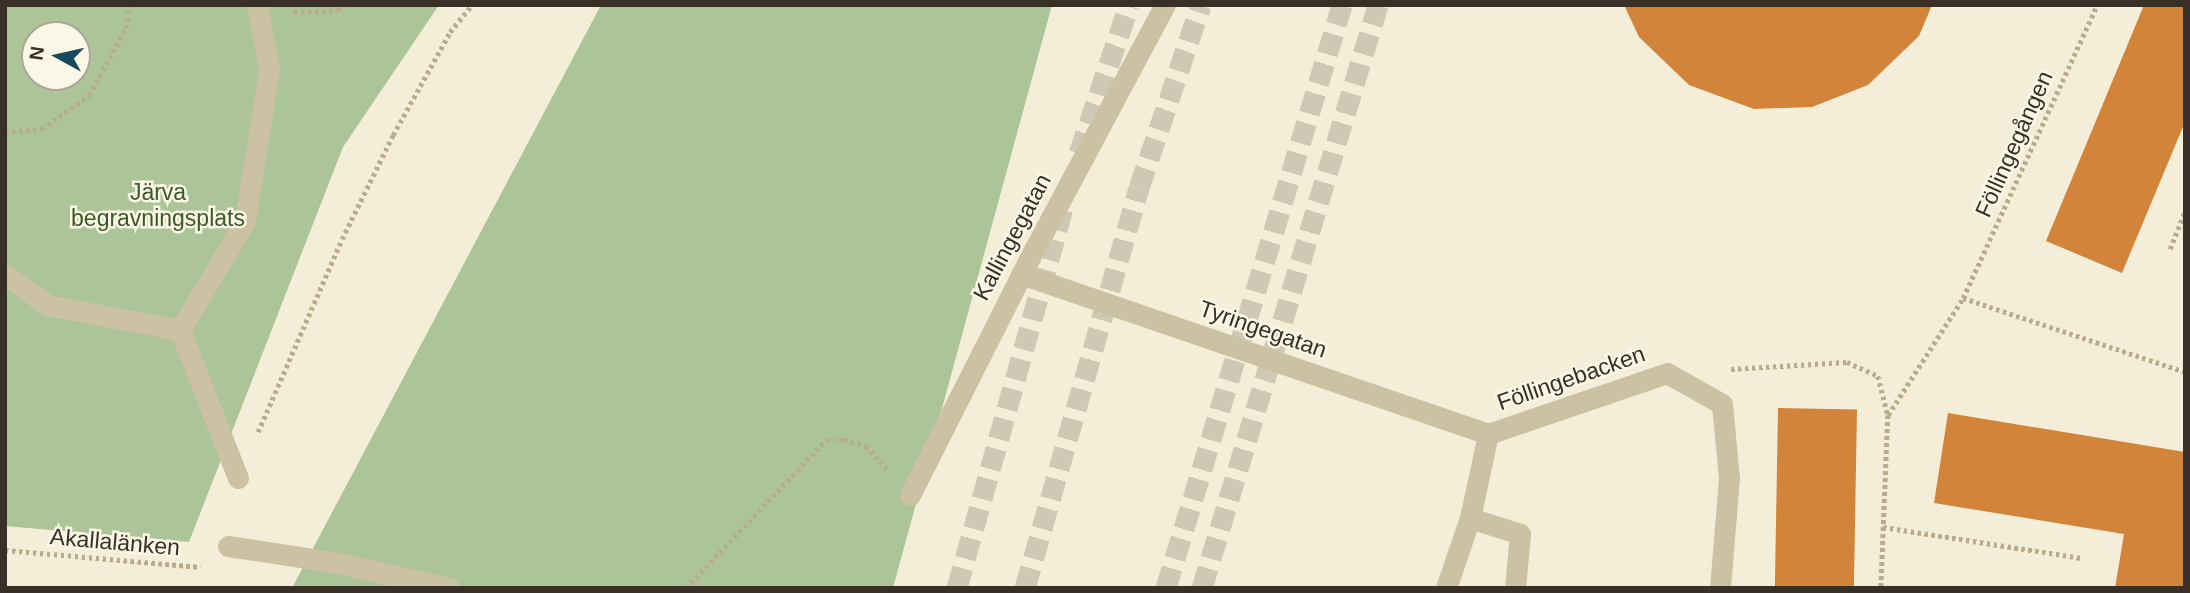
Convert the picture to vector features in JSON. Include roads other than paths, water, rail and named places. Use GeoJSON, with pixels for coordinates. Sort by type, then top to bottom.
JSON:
{"type":"FeatureCollection","features":[{"type":"Feature","properties":{"kind":"street"},"geometry":{"type":"LineString","coordinates":[[180,330],[244,221],[269,69],[257,5]]}},
{"type":"Feature","properties":{"kind":"street","name":"Kallingegatan"},"geometry":{"type":"LineString","coordinates":[[910,495],[1021,275],[1165,5]]}},
{"type":"Feature","properties":{"kind":"street"},"geometry":{"type":"LineString","coordinates":[[5,274],[47,305],[180,330]]}},
{"type":"Feature","properties":{"kind":"street","name":"Tyringegatan"},"geometry":{"type":"LineString","coordinates":[[1021,275],[1488,434]]}},
{"type":"Feature","properties":{"kind":"street"},"geometry":{"type":"LineString","coordinates":[[180,330],[238,478]]}},
{"type":"Feature","properties":{"kind":"street","name":"Föllingebacken"},"geometry":{"type":"LineString","coordinates":[[1446,588],[1470,518],[1488,434],[1667,373],[1722,404],[1729,478],[1720,588]]}},
{"type":"Feature","properties":{"kind":"street"},"geometry":{"type":"LineString","coordinates":[[1470,518],[1520,534],[1515,588]]}},
{"type":"Feature","properties":{"kind":"street"},"geometry":{"type":"LineString","coordinates":[[228,546],[339,563],[449,588]]}},
{"type":"Feature","properties":{"kind":"tunnel"},"geometry":{"type":"LineString","coordinates":[[1079,153],[1129,5]]}},
{"type":"Feature","properties":{"kind":"tunnel"},"geometry":{"type":"LineString","coordinates":[[1025,588],[1139,188],[1201,5]]}},
{"type":"Feature","properties":{"kind":"tunnel"},"geometry":{"type":"LineString","coordinates":[[1166,588],[1342,5]]}},
{"type":"Feature","properties":{"kind":"tunnel"},"geometry":{"type":"LineString","coordinates":[[1202,588],[1378,5]]}},
{"type":"Feature","properties":{"kind":"tunnel"},"geometry":{"type":"LineString","coordinates":[[957,588],[1064,204]]}},
{"type":"Feature","properties":{"kind":"park label","name":"Järva begravningsplats"},"geometry":{"type":"Point","coordinates":[158,205]}}]}
